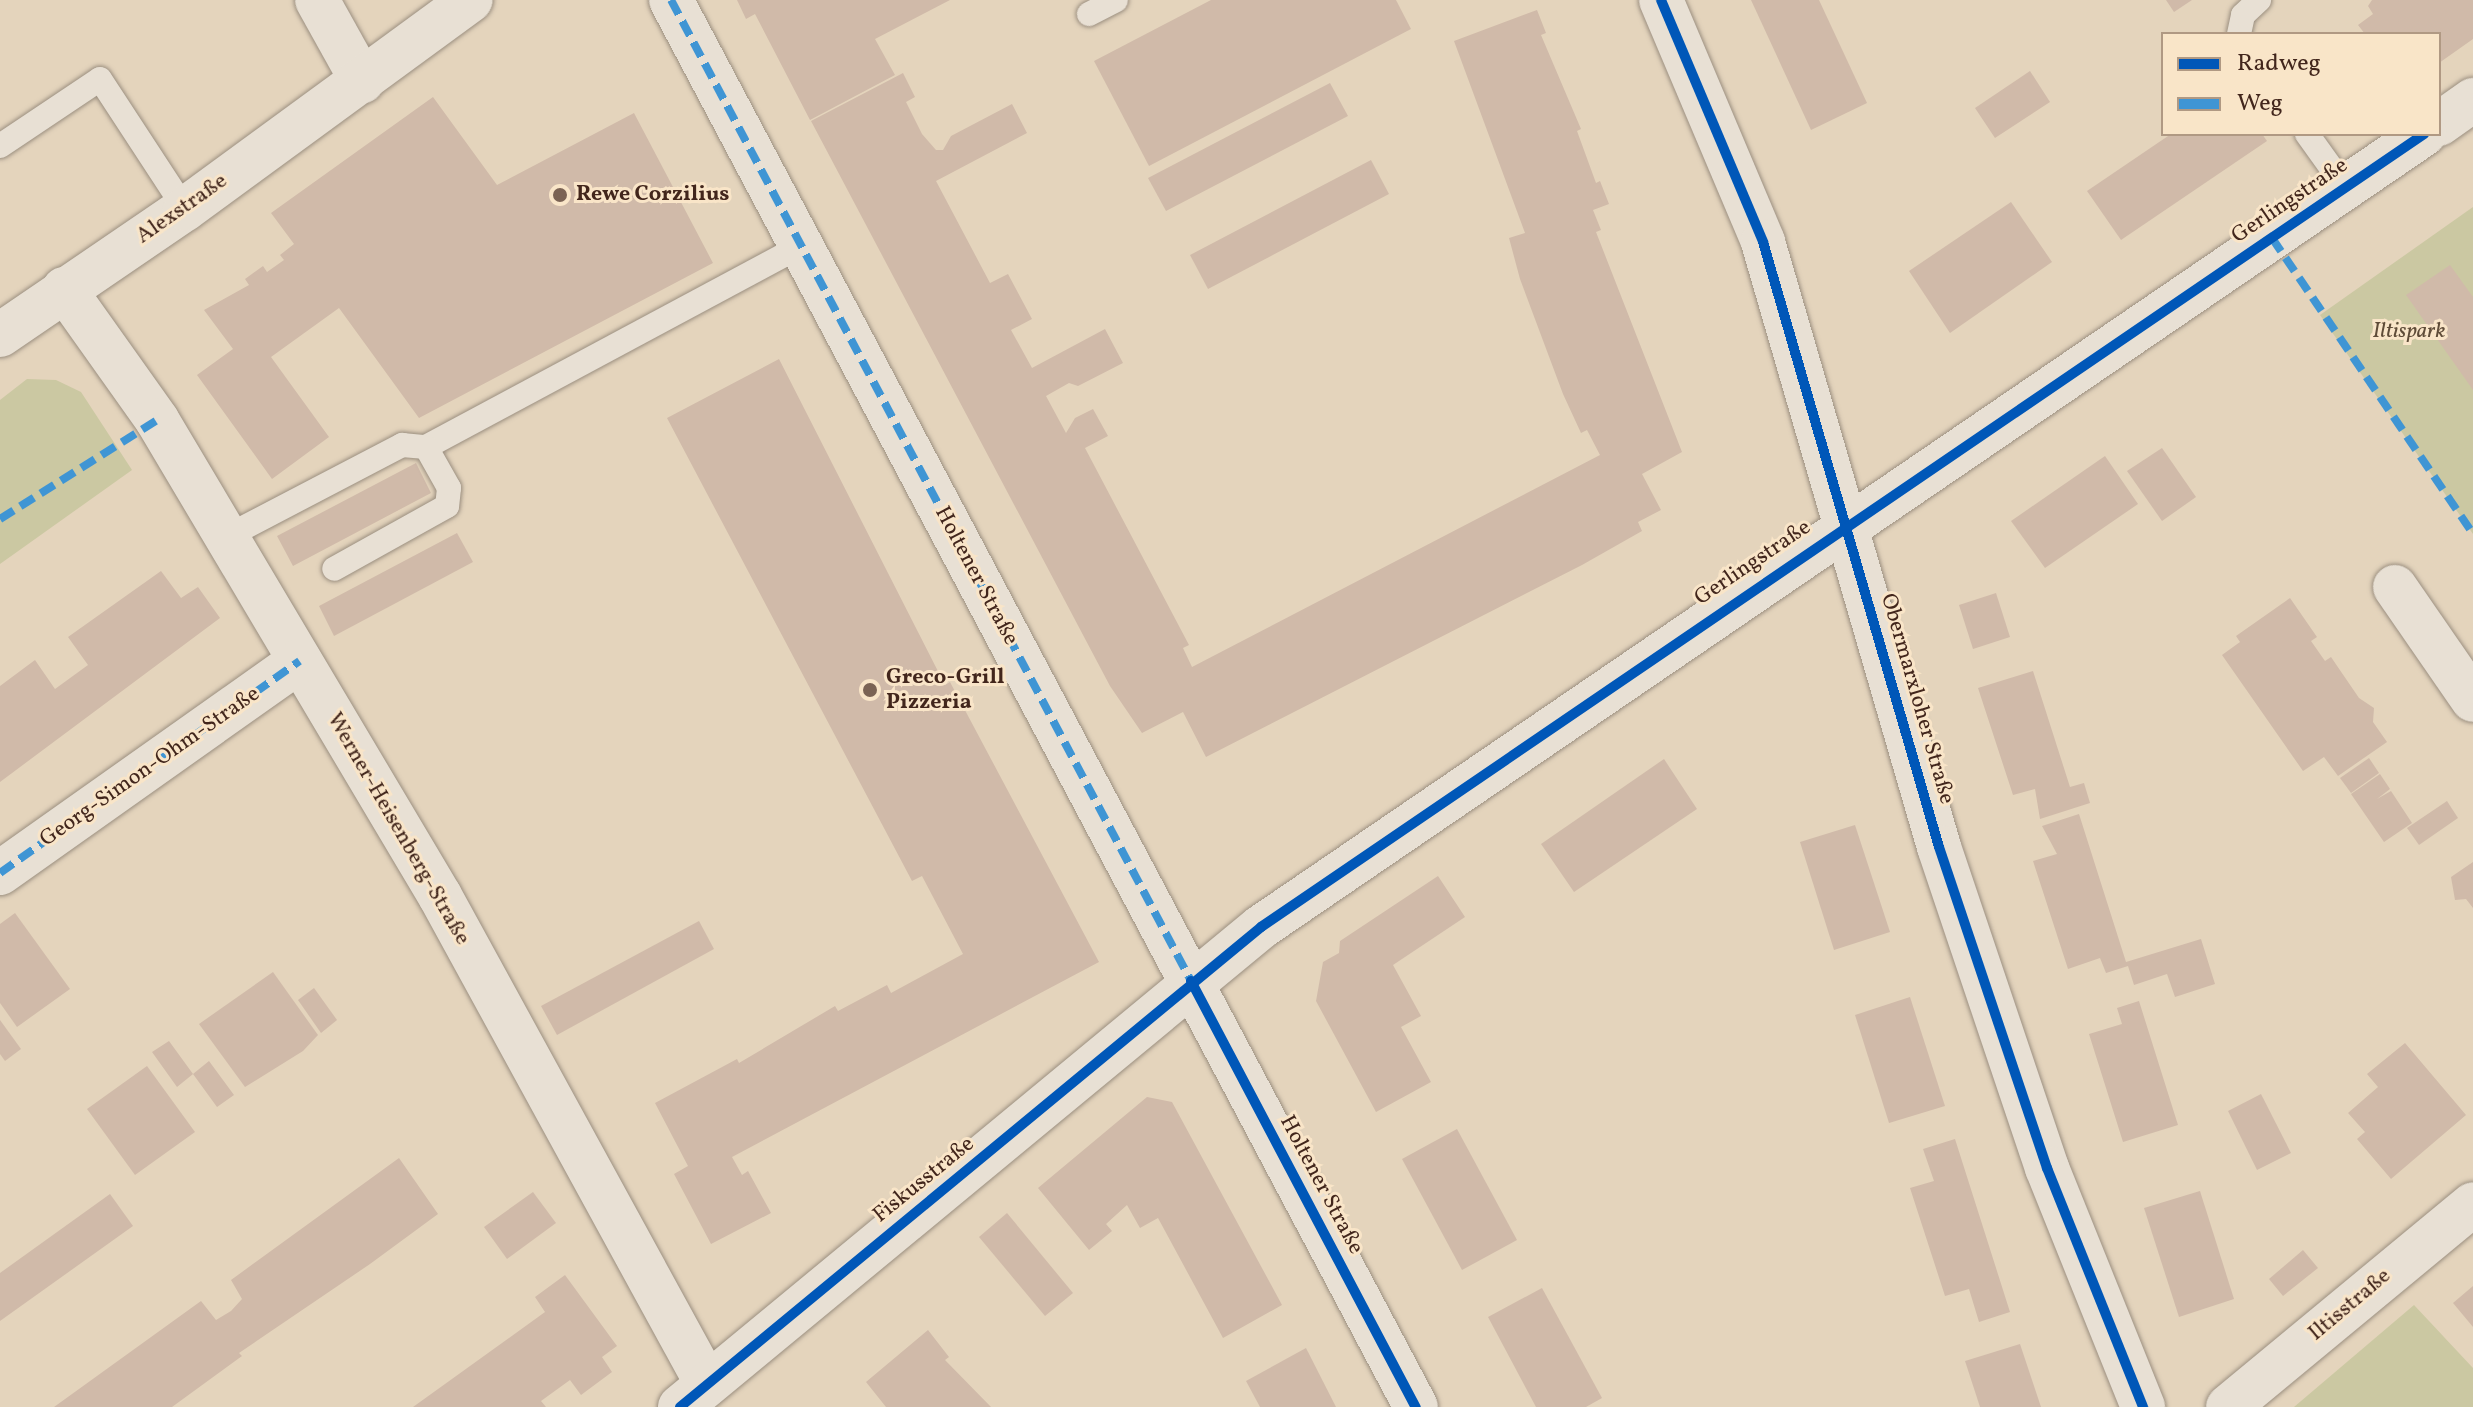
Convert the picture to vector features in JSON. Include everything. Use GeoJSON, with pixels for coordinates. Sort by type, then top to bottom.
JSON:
{"type":"FeatureCollection","features":[{"type":"Feature","properties":{"kind":"street"},"geometry":{"type":"LineString","coordinates":[[317,0],[362,81]]}},
{"type":"Feature","properties":{"kind":"street","name":"Alexstraße"},"geometry":{"type":"LineString","coordinates":[[0,335],[185,209],[471,0]]}},
{"type":"Feature","properties":{"kind":"street","name":"Holtener Straße"},"geometry":{"type":"LineString","coordinates":[[671,0],[1416,1407]]}},
{"type":"Feature","properties":{"kind":"street","name":"Obermarxloher Straße"},"geometry":{"type":"LineString","coordinates":[[1661,0],[1763,242],[1944,861],[2047,1168],[2143,1407]]}},
{"type":"Feature","properties":{"kind":"street"},"geometry":{"type":"LineString","coordinates":[[2441,123],[2473,100]]}},
{"type":"Feature","properties":{"kind":"street","name":"Gerlingstraße"},"geometry":{"type":"LineString","coordinates":[[1191,981],[1846,524],[2421,136]]}},
{"type":"Feature","properties":{"kind":"street","name":"Werner-Heisenberg-Straße"},"geometry":{"type":"LineString","coordinates":[[64,289],[157,420],[440,896],[693,1396]]}},
{"type":"Feature","properties":{"kind":"street"},"geometry":{"type":"LineString","coordinates":[[2395,587],[2473,700]]}},
{"type":"Feature","properties":{"kind":"street","name":"Georg-Simon-Ohm-Straße"},"geometry":{"type":"LineString","coordinates":[[0,873],[299,661]]}},
{"type":"Feature","properties":{"kind":"street","name":"Fiskusstraße"},"geometry":{"type":"LineString","coordinates":[[693,1396],[1191,981]]}},
{"type":"Feature","properties":{"kind":"street","name":"Iltisstraße"},"geometry":{"type":"LineString","coordinates":[[2228,1407],[2473,1204]]}},
{"type":"Feature","properties":{"kind":"lane"},"geometry":{"type":"LineString","coordinates":[[1089,14],[1116,0]]}},
{"type":"Feature","properties":{"kind":"lane"},"geometry":{"type":"LineString","coordinates":[[2239,32],[2243,15],[2259,0]]}},
{"type":"Feature","properties":{"kind":"lane"},"geometry":{"type":"LineString","coordinates":[[0,146],[100,79],[185,209]]}},
{"type":"Feature","properties":{"kind":"lane"},"geometry":{"type":"LineString","coordinates":[[2308,136],[2345,187]]}},
{"type":"Feature","properties":{"kind":"lane"},"geometry":{"type":"LineString","coordinates":[[226,537],[402,445],[426,447],[801,246]]}},
{"type":"Feature","properties":{"kind":"lane"},"geometry":{"type":"LineString","coordinates":[[334,569],[447,506],[449,488],[426,447]]}},
{"type":"Feature","properties":{"kind":"green space","name":"Iltispark"},"geometry":{"type":"Polygon","coordinates":[[[2473,207],[2473,534],[2320,315],[2473,207]]]}},
{"type":"Feature","properties":{"kind":"green space"},"geometry":{"type":"Polygon","coordinates":[[[27,379],[56,380],[81,392],[132,470],[0,564],[0,400],[27,379]]]}},
{"type":"Feature","properties":{"kind":"green space"},"geometry":{"type":"Polygon","coordinates":[[[2414,1305],[2473,1368],[2473,1407],[2294,1407],[2414,1305]]]}},
{"type":"Feature","properties":{"kind":"building"},"geometry":{"type":"Polygon","coordinates":[[[737,0],[950,0],[875,39],[895,75],[810,120],[755,14],[746,19],[737,0]]]}},
{"type":"Feature","properties":{"kind":"building"},"geometry":{"type":"Polygon","coordinates":[[[1211,0],[1396,0],[1411,29],[1149,166],[1094,61],[1211,0]]]}},
{"type":"Feature","properties":{"kind":"building"},"geometry":{"type":"Polygon","coordinates":[[[1751,0],[1819,0],[1867,103],[1811,130],[1751,0]]]}},
{"type":"Feature","properties":{"kind":"building"},"geometry":{"type":"Polygon","coordinates":[[[2166,0],[2192,0],[2174,12],[2166,0]]]}},
{"type":"Feature","properties":{"kind":"building"},"geometry":{"type":"Polygon","coordinates":[[[2372,0],[2473,0],[2473,39],[2441,62],[2441,32],[2363,32],[2358,25],[2373,14],[2368,6],[2372,0]]]}},
{"type":"Feature","properties":{"kind":"building"},"geometry":{"type":"Polygon","coordinates":[[[1537,10],[1546,33],[1541,35],[1581,129],[1577,131],[1596,183],[1600,181],[1609,204],[1593,210],[1601,230],[1596,232],[1682,452],[1642,474],[1661,510],[1638,522],[1642,531],[1582,565],[1206,757],[1183,712],[1142,733],[1110,686],[811,121],[903,73],[915,97],[906,102],[922,134],[936,150],[943,150],[951,136],[1012,104],[1027,133],[936,181],[990,283],[1008,274],[1032,319],[1011,330],[1032,368],[1105,329],[1123,363],[1078,386],[1069,383],[1046,396],[1066,433],[1075,418],[1093,409],[1108,436],[1085,448],[1189,645],[1183,648],[1192,667],[1600,455],[1587,430],[1581,433],[1563,394],[1520,279],[1509,238],[1525,233],[1454,41],[1537,10]]]}},
{"type":"Feature","properties":{"kind":"building"},"geometry":{"type":"Polygon","coordinates":[[[2030,71],[2050,102],[1995,138],[1975,108],[2030,71]]]}},
{"type":"Feature","properties":{"kind":"building"},"geometry":{"type":"Polygon","coordinates":[[[1330,83],[1348,116],[1166,211],[1148,178],[1330,83]]]}},
{"type":"Feature","properties":{"kind":"building"},"geometry":{"type":"Polygon","coordinates":[[[433,97],[497,185],[634,113],[713,263],[419,418],[339,308],[271,357],[329,437],[272,479],[197,375],[233,349],[204,310],[249,285],[245,279],[263,266],[267,272],[284,260],[280,255],[294,244],[271,213],[433,97]]]}},
{"type":"Feature","properties":{"kind":"building"},"geometry":{"type":"Polygon","coordinates":[[[2168,136],[2263,136],[2267,141],[2121,240],[2087,191],[2168,136]]]}},
{"type":"Feature","properties":{"kind":"building"},"geometry":{"type":"Polygon","coordinates":[[[1371,160],[1389,194],[1208,289],[1190,255],[1371,160]]]}},
{"type":"Feature","properties":{"kind":"building"},"geometry":{"type":"Polygon","coordinates":[[[2011,202],[2052,262],[1950,333],[1909,271],[2011,202]]]}},
{"type":"Feature","properties":{"kind":"building"},"geometry":{"type":"Polygon","coordinates":[[[2450,265],[2473,297],[2473,390],[2406,295],[2450,265]]]}},
{"type":"Feature","properties":{"kind":"building"},"geometry":{"type":"Polygon","coordinates":[[[779,359],[945,685],[950,682],[1099,962],[732,1157],[742,1175],[748,1171],[771,1213],[711,1244],[674,1174],[688,1166],[655,1103],[737,1059],[739,1063],[835,1006],[838,1011],[887,985],[891,993],[963,954],[922,876],[912,881],[667,418],[779,359]]]}},
{"type":"Feature","properties":{"kind":"building"},"geometry":{"type":"Polygon","coordinates":[[[2162,448],[2196,497],[2162,521],[2127,471],[2162,448]]]}},
{"type":"Feature","properties":{"kind":"building"},"geometry":{"type":"Polygon","coordinates":[[[2105,456],[2138,504],[2045,568],[2011,521],[2105,456]]]}},
{"type":"Feature","properties":{"kind":"building"},"geometry":{"type":"Polygon","coordinates":[[[416,463],[431,493],[293,566],[277,536],[416,463]]]}},
{"type":"Feature","properties":{"kind":"building"},"geometry":{"type":"Polygon","coordinates":[[[457,533],[473,562],[334,636],[319,606],[457,533]]]}},
{"type":"Feature","properties":{"kind":"building"},"geometry":{"type":"Polygon","coordinates":[[[161,571],[181,598],[198,587],[220,618],[0,782],[0,686],[35,660],[55,689],[88,665],[68,637],[161,571]]]}},
{"type":"Feature","properties":{"kind":"building"},"geometry":{"type":"Polygon","coordinates":[[[1996,593],[2010,637],[1973,649],[1959,605],[1996,593]]]}},
{"type":"Feature","properties":{"kind":"building"},"geometry":{"type":"Polygon","coordinates":[[[2290,598],[2317,637],[2311,641],[2325,661],[2331,657],[2359,698],[2374,708],[2373,722],[2387,742],[2338,776],[2324,757],[2303,771],[2222,655],[2240,642],[2236,636],[2290,598]]]}},
{"type":"Feature","properties":{"kind":"building"},"geometry":{"type":"Polygon","coordinates":[[[2033,671],[2070,787],[2084,783],[2090,803],[2040,819],[2035,789],[2013,795],[1978,688],[2033,671]]]}},
{"type":"Feature","properties":{"kind":"building"},"geometry":{"type":"Polygon","coordinates":[[[2369,758],[2379,773],[2351,793],[2340,778],[2369,758]]]}},
{"type":"Feature","properties":{"kind":"building"},"geometry":{"type":"Polygon","coordinates":[[[1664,759],[1697,809],[1574,892],[1541,844],[1664,759]]]}},
{"type":"Feature","properties":{"kind":"building"},"geometry":{"type":"Polygon","coordinates":[[[2380,774],[2390,789],[2377,799],[2391,791],[2412,823],[2384,842],[2351,794],[2380,774]]]}},
{"type":"Feature","properties":{"kind":"building"},"geometry":{"type":"Polygon","coordinates":[[[2447,801],[2458,818],[2419,845],[2407,828],[2447,801]]]}},
{"type":"Feature","properties":{"kind":"building"},"geometry":{"type":"Polygon","coordinates":[[[2079,814],[2126,962],[2201,939],[2215,984],[2175,997],[2167,974],[2134,985],[2128,966],[2106,973],[2100,958],[2068,969],[2033,861],[2057,854],[2042,826],[2079,814]]]}},
{"type":"Feature","properties":{"kind":"building"},"geometry":{"type":"Polygon","coordinates":[[[1855,825],[1890,932],[1834,950],[1800,842],[1855,825]]]}},
{"type":"Feature","properties":{"kind":"building"},"geometry":{"type":"Polygon","coordinates":[[[2473,862],[2473,908],[2466,899],[2455,900],[2451,877],[2473,862]]]}},
{"type":"Feature","properties":{"kind":"building"},"geometry":{"type":"Polygon","coordinates":[[[1438,876],[1465,917],[1393,965],[1421,1016],[1401,1027],[1431,1082],[1376,1112],[1316,1001],[1323,962],[1339,953],[1340,941],[1438,876]]]}},
{"type":"Feature","properties":{"kind":"building"},"geometry":{"type":"Polygon","coordinates":[[[15,913],[70,989],[17,1027],[0,1003],[0,924],[15,913]]]}},
{"type":"Feature","properties":{"kind":"building"},"geometry":{"type":"Polygon","coordinates":[[[699,921],[714,949],[557,1035],[541,1006],[699,921]]]}},
{"type":"Feature","properties":{"kind":"building"},"geometry":{"type":"Polygon","coordinates":[[[273,972],[318,1035],[303,1051],[245,1087],[199,1024],[273,972]]]}},
{"type":"Feature","properties":{"kind":"building"},"geometry":{"type":"Polygon","coordinates":[[[314,988],[337,1020],[321,1033],[298,1000],[314,988]]]}},
{"type":"Feature","properties":{"kind":"building"},"geometry":{"type":"Polygon","coordinates":[[[1910,997],[1945,1106],[1889,1123],[1855,1015],[1910,997]]]}},
{"type":"Feature","properties":{"kind":"building"},"geometry":{"type":"Polygon","coordinates":[[[2139,1001],[2178,1125],[2123,1142],[2089,1034],[2122,1024],[2117,1008],[2139,1001]]]}},
{"type":"Feature","properties":{"kind":"building"},"geometry":{"type":"Polygon","coordinates":[[[0,1020],[21,1049],[5,1061],[0,1054],[0,1020]]]}},
{"type":"Feature","properties":{"kind":"building"},"geometry":{"type":"Polygon","coordinates":[[[169,1041],[193,1074],[177,1087],[152,1052],[169,1041]]]}},
{"type":"Feature","properties":{"kind":"building"},"geometry":{"type":"Polygon","coordinates":[[[2405,1043],[2466,1115],[2391,1179],[2357,1139],[2365,1132],[2348,1113],[2378,1087],[2367,1074],[2405,1043]]]}},
{"type":"Feature","properties":{"kind":"building"},"geometry":{"type":"Polygon","coordinates":[[[209,1061],[234,1095],[217,1107],[193,1074],[209,1061]]]}},
{"type":"Feature","properties":{"kind":"building"},"geometry":{"type":"Polygon","coordinates":[[[147,1066],[195,1132],[135,1175],[87,1109],[147,1066]]]}},
{"type":"Feature","properties":{"kind":"building"},"geometry":{"type":"Polygon","coordinates":[[[2261,1094],[2291,1153],[2257,1170],[2228,1111],[2261,1094]]]}},
{"type":"Feature","properties":{"kind":"building"},"geometry":{"type":"Polygon","coordinates":[[[1147,1097],[1172,1102],[1282,1305],[1223,1338],[1158,1218],[1140,1228],[1127,1205],[1106,1224],[1112,1231],[1089,1250],[1038,1188],[1147,1097]]]}},
{"type":"Feature","properties":{"kind":"building"},"geometry":{"type":"Polygon","coordinates":[[[1457,1129],[1517,1240],[1462,1270],[1402,1159],[1457,1129]]]}},
{"type":"Feature","properties":{"kind":"building"},"geometry":{"type":"Polygon","coordinates":[[[1955,1139],[2010,1312],[1979,1322],[1969,1289],[1945,1296],[1910,1188],[1934,1181],[1923,1149],[1955,1139]]]}},
{"type":"Feature","properties":{"kind":"building"},"geometry":{"type":"Polygon","coordinates":[[[399,1158],[438,1214],[239,1353],[242,1356],[172,1407],[54,1407],[201,1301],[216,1320],[231,1311],[242,1299],[231,1280],[399,1158]]]}},
{"type":"Feature","properties":{"kind":"building"},"geometry":{"type":"Polygon","coordinates":[[[2200,1191],[2234,1299],[2179,1317],[2144,1208],[2200,1191]]]}},
{"type":"Feature","properties":{"kind":"building"},"geometry":{"type":"Polygon","coordinates":[[[533,1192],[556,1223],[507,1259],[484,1227],[533,1192]]]}},
{"type":"Feature","properties":{"kind":"building"},"geometry":{"type":"Polygon","coordinates":[[[110,1194],[133,1226],[0,1321],[0,1273],[110,1194]]]}},
{"type":"Feature","properties":{"kind":"building"},"geometry":{"type":"Polygon","coordinates":[[[1007,1213],[1073,1293],[1045,1316],[979,1237],[1007,1213]]]}},
{"type":"Feature","properties":{"kind":"building"},"geometry":{"type":"Polygon","coordinates":[[[2303,1250],[2318,1268],[2283,1296],[2269,1279],[2303,1250]]]}},
{"type":"Feature","properties":{"kind":"building"},"geometry":{"type":"Polygon","coordinates":[[[565,1275],[617,1346],[602,1357],[612,1372],[581,1395],[570,1380],[541,1401],[546,1407],[413,1407],[545,1312],[535,1297],[565,1275]]]}},
{"type":"Feature","properties":{"kind":"building"},"geometry":{"type":"Polygon","coordinates":[[[2473,1286],[2473,1327],[2453,1303],[2473,1286]]]}},
{"type":"Feature","properties":{"kind":"building"},"geometry":{"type":"Polygon","coordinates":[[[1542,1288],[1602,1398],[1586,1407],[1536,1407],[1488,1317],[1542,1288]]]}},
{"type":"Feature","properties":{"kind":"building"},"geometry":{"type":"Polygon","coordinates":[[[928,1330],[949,1357],[945,1360],[991,1407],[886,1407],[866,1382],[928,1330]]]}},
{"type":"Feature","properties":{"kind":"building"},"geometry":{"type":"Polygon","coordinates":[[[2020,1344],[2041,1407],[1980,1407],[1965,1361],[2020,1344]]]}},
{"type":"Feature","properties":{"kind":"building"},"geometry":{"type":"Polygon","coordinates":[[[1306,1348],[1336,1407],[1260,1407],[1246,1381],[1306,1348]]]}},
{"type":"Feature","properties":{"kind":"marked path"},"geometry":{"type":"LineString","coordinates":[[671,0],[1191,981]]}},
{"type":"Feature","properties":{"kind":"marked path"},"geometry":{"type":"LineString","coordinates":[[2272,238],[2473,534]]}},
{"type":"Feature","properties":{"kind":"marked path"},"geometry":{"type":"LineString","coordinates":[[0,519],[157,420]]}},
{"type":"Feature","properties":{"kind":"marked path"},"geometry":{"type":"LineString","coordinates":[[0,873],[299,661]]}},
{"type":"Feature","properties":{"kind":"cycle path"},"geometry":{"type":"LineString","coordinates":[[1661,0],[1763,242],[1939,847],[2047,1168],[2143,1407]]}},
{"type":"Feature","properties":{"kind":"cycle path"},"geometry":{"type":"LineString","coordinates":[[680,1407],[1261,927],[2421,136]]}},
{"type":"Feature","properties":{"kind":"cycle path"},"geometry":{"type":"LineString","coordinates":[[1191,981],[1416,1407]]}},
{"type":"Feature","properties":{"kind":"place","name":"Rewe Corzilius"},"geometry":{"type":"Point","coordinates":[560,195]}},
{"type":"Feature","properties":{"kind":"place","name":"Greco-Grill Pizzeria"},"geometry":{"type":"Point","coordinates":[870,690]}}]}
